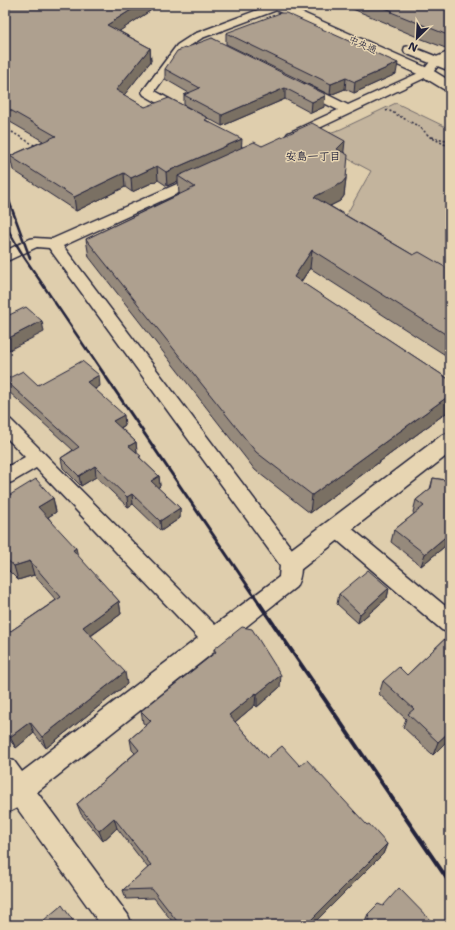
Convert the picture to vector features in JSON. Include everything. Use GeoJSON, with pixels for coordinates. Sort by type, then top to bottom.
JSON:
{"type":"FeatureCollection","features":[{"type":"Feature","properties":{"kind":"street"},"geometry":{"type":"LineString","coordinates":[[195,118],[148,92],[181,47],[198,36],[277,5]]}},
{"type":"Feature","properties":{"kind":"street","name":"中央通"},"geometry":{"type":"LineString","coordinates":[[277,5],[427,73],[450,87]]}},
{"type":"Feature","properties":{"kind":"street"},"geometry":{"type":"LineString","coordinates":[[198,36],[214,43]]}},
{"type":"Feature","properties":{"kind":"street"},"geometry":{"type":"LineString","coordinates":[[400,45],[450,67]]}},
{"type":"Feature","properties":{"kind":"street"},"geometry":{"type":"LineString","coordinates":[[278,142],[427,73],[436,61],[450,54]]}},
{"type":"Feature","properties":{"kind":"street"},"geometry":{"type":"LineString","coordinates":[[291,82],[347,110]]}},
{"type":"Feature","properties":{"kind":"street"},"geometry":{"type":"LineString","coordinates":[[6,255],[35,242],[54,244],[214,171]]}},
{"type":"Feature","properties":{"kind":"street"},"geometry":{"type":"LineString","coordinates":[[54,244],[290,563],[289,581],[215,640],[10,787],[118,925]]}},
{"type":"Feature","properties":{"kind":"street"},"geometry":{"type":"LineString","coordinates":[[5,424],[215,640]]}},
{"type":"Feature","properties":{"kind":"street"},"geometry":{"type":"LineString","coordinates":[[290,563],[450,441]]}},
{"type":"Feature","properties":{"kind":"street"},"geometry":{"type":"LineString","coordinates":[[5,478],[38,458]]}},
{"type":"Feature","properties":{"kind":"street"},"geometry":{"type":"LineString","coordinates":[[336,528],[450,623]]}},
{"type":"Feature","properties":{"kind":"path"},"geometry":{"type":"LineString","coordinates":[[381,114],[388,110],[420,127],[430,137],[450,147]]}},
{"type":"Feature","properties":{"kind":"path"},"geometry":{"type":"LineString","coordinates":[[5,128],[38,147]]}},
{"type":"Feature","properties":{"kind":"path"},"geometry":{"type":"LineString","coordinates":[[430,137],[450,141]]}},
{"type":"Feature","properties":{"kind":"shaded area"},"geometry":{"type":"Polygon","coordinates":[[[396,103],[450,129],[450,278],[344,219],[371,171],[311,139],[341,129],[396,103]]]}},
{"type":"Feature","properties":{"kind":"building"},"geometry":{"type":"Polygon","coordinates":[[[5,5],[139,5],[107,25],[150,48],[116,90],[145,107],[169,98],[208,118],[205,120],[242,139],[166,172],[157,166],[131,178],[124,173],[74,197],[10,156],[56,136],[5,107],[5,5]]]}},
{"type":"Feature","properties":{"kind":"building"},"geometry":{"type":"Polygon","coordinates":[[[377,5],[450,5],[450,36],[391,12],[393,11],[377,5]]]}},
{"type":"Feature","properties":{"kind":"building"},"geometry":{"type":"Polygon","coordinates":[[[280,13],[286,13],[398,63],[355,82],[346,78],[331,84],[226,33],[280,13]]]}},
{"type":"Feature","properties":{"kind":"building"},"geometry":{"type":"Polygon","coordinates":[[[212,38],[325,94],[325,96],[312,102],[285,88],[222,115],[184,95],[200,88],[165,69],[177,51],[212,38]]]}},
{"type":"Feature","properties":{"kind":"building"},"geometry":{"type":"Polygon","coordinates":[[[312,123],[345,141],[337,149],[348,155],[346,178],[342,183],[314,197],[413,255],[419,252],[450,270],[450,337],[312,250],[294,277],[450,380],[450,395],[312,495],[256,452],[86,239],[195,187],[178,176],[254,142],[262,146],[312,123]]]}},
{"type":"Feature","properties":{"kind":"building"},"geometry":{"type":"Polygon","coordinates":[[[26,307],[42,321],[5,340],[5,317],[26,307]]]}},
{"type":"Feature","properties":{"kind":"building"},"geometry":{"type":"Polygon","coordinates":[[[82,361],[99,375],[87,382],[124,415],[113,421],[136,442],[129,446],[141,456],[139,457],[159,476],[151,481],[180,508],[160,521],[132,494],[127,497],[95,466],[79,476],[61,458],[79,447],[5,380],[23,371],[38,385],[82,361]]]}},
{"type":"Feature","properties":{"kind":"building"},"geometry":{"type":"Polygon","coordinates":[[[450,476],[450,533],[425,554],[394,530],[424,506],[416,500],[431,488],[433,478],[445,480],[450,476]]]}},
{"type":"Feature","properties":{"kind":"building"},"geometry":{"type":"Polygon","coordinates":[[[36,479],[53,498],[38,507],[76,548],[73,550],[119,601],[83,627],[125,672],[42,737],[30,722],[10,737],[5,730],[5,635],[61,597],[30,561],[14,566],[5,558],[5,498],[36,479]]]}},
{"type":"Feature","properties":{"kind":"building"},"geometry":{"type":"Polygon","coordinates":[[[368,570],[389,588],[360,614],[339,594],[368,570]]]}},
{"type":"Feature","properties":{"kind":"building"},"geometry":{"type":"Polygon","coordinates":[[[242,627],[252,629],[281,675],[229,715],[267,758],[282,746],[300,766],[307,760],[367,825],[369,824],[387,844],[306,925],[180,925],[152,889],[123,890],[151,865],[114,818],[99,831],[77,804],[139,750],[130,739],[151,721],[141,711],[216,652],[214,649],[242,627]]]}},
{"type":"Feature","properties":{"kind":"building"},"geometry":{"type":"Polygon","coordinates":[[[450,634],[450,731],[438,742],[408,714],[414,709],[383,681],[399,667],[407,675],[450,634]]]}},
{"type":"Feature","properties":{"kind":"building"},"geometry":{"type":"Polygon","coordinates":[[[399,888],[435,925],[365,925],[370,920],[368,914],[378,904],[383,906],[399,888]]]}},
{"type":"Feature","properties":{"kind":"building"},"geometry":{"type":"Polygon","coordinates":[[[62,905],[76,925],[38,925],[62,905]]]}},
{"type":"Feature","properties":{"kind":"railway"},"geometry":{"type":"LineString","coordinates":[[5,127],[13,110]]}},
{"type":"Feature","properties":{"kind":"railway"},"geometry":{"type":"LineString","coordinates":[[5,190],[30,258]]}},
{"type":"Feature","properties":{"kind":"railway"},"geometry":{"type":"LineString","coordinates":[[5,225],[24,257],[87,350]]}},
{"type":"Feature","properties":{"kind":"railway"},"geometry":{"type":"LineString","coordinates":[[87,349],[260,604]]}},
{"type":"Feature","properties":{"kind":"railway"},"geometry":{"type":"LineString","coordinates":[[259,603],[450,883]]}},
{"type":"Feature","properties":{"kind":"district","name":"安島一丁目"},"geometry":{"type":"Point","coordinates":[313,156]}}]}
